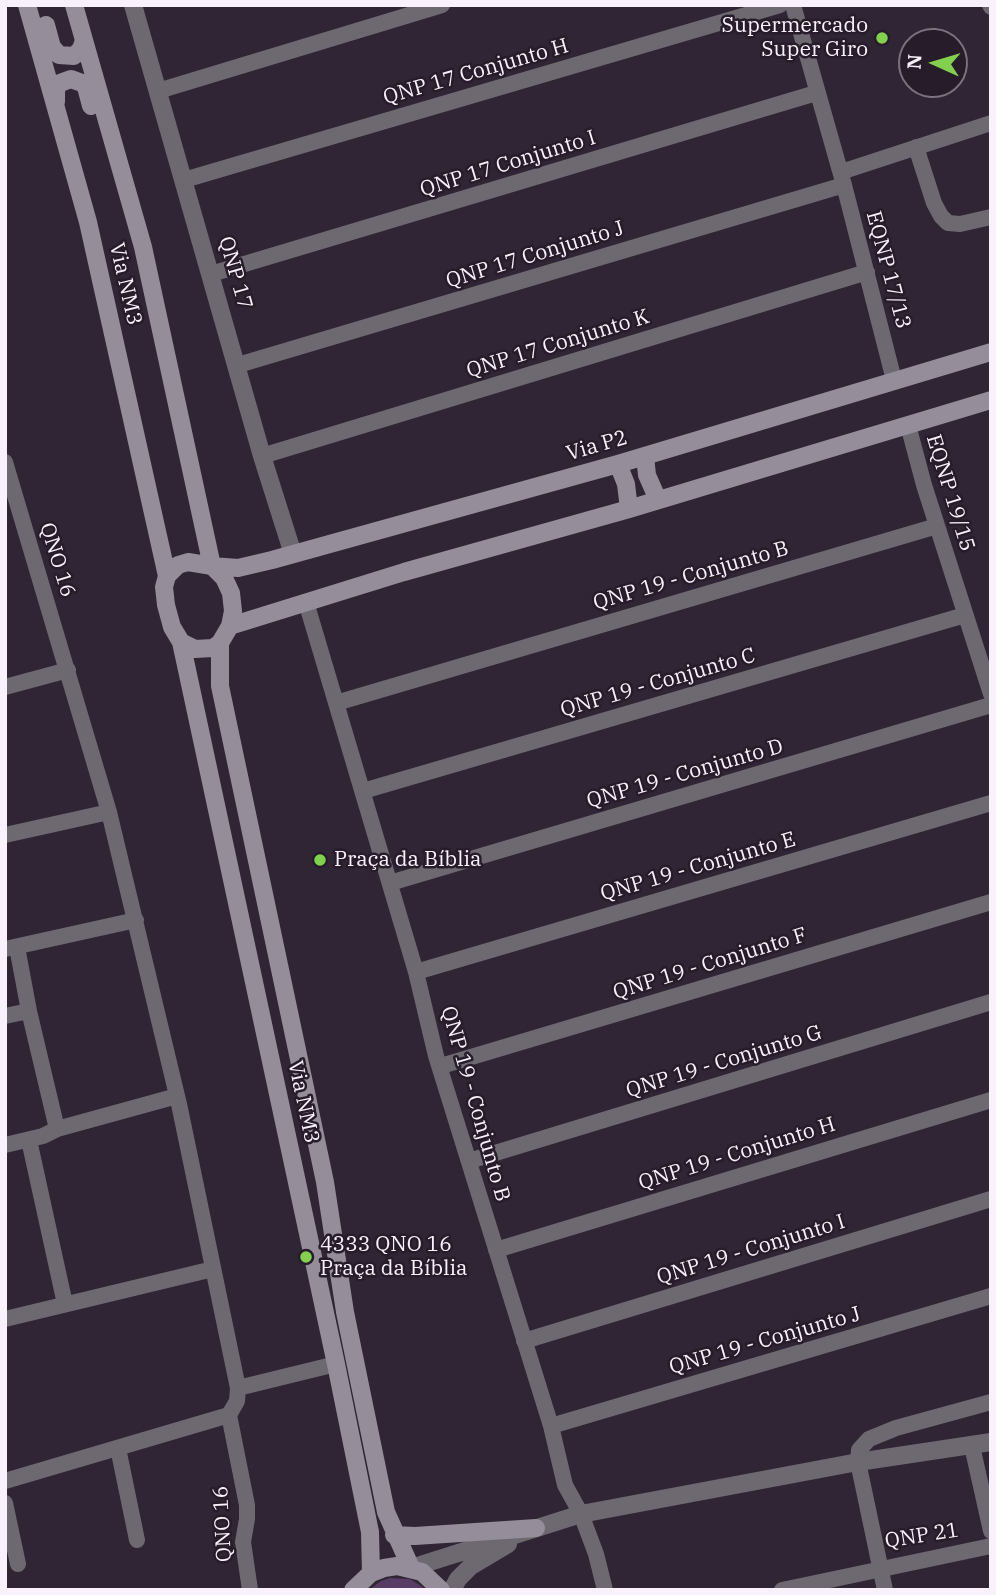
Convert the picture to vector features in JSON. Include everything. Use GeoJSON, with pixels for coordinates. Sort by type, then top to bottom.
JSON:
{"type":"FeatureCollection","features":[{"type":"Feature","properties":{"kind":"main road","name":"Via NM3"},"geometry":{"type":"LineString","coordinates":[[27,5],[88,222],[167,576]]}},
{"type":"Feature","properties":{"kind":"main road"},"geometry":{"type":"LineString","coordinates":[[40,5],[52,47],[59,55],[74,56],[81,49],[84,40]]}},
{"type":"Feature","properties":{"kind":"main road","name":"Via NM3"},"geometry":{"type":"LineString","coordinates":[[74,5],[143,247],[212,566]]}},
{"type":"Feature","properties":{"kind":"main road"},"geometry":{"type":"LineString","coordinates":[[56,102],[56,89],[65,80],[77,80],[86,87],[117,194],[143,247]]}},
{"type":"Feature","properties":{"kind":"main road","name":"Via P2"},"geometry":{"type":"LineString","coordinates":[[212,566],[238,568],[293,554],[618,464],[991,352]]}},
{"type":"Feature","properties":{"kind":"main road"},"geometry":{"type":"LineString","coordinates":[[230,626],[404,572],[629,509],[991,400]]}},
{"type":"Feature","properties":{"kind":"main road"},"geometry":{"type":"LineString","coordinates":[[645,456],[650,483],[658,500]]}},
{"type":"Feature","properties":{"kind":"main road"},"geometry":{"type":"LineString","coordinates":[[618,464],[623,474],[629,509]]}},
{"type":"Feature","properties":{"kind":"main road"},"geometry":{"type":"LineString","coordinates":[[188,562],[212,566],[224,578],[230,593],[233,611],[230,626],[220,643],[206,649],[189,647],[181,642],[172,627],[164,587],[167,576],[178,565],[188,562]]}},
{"type":"Feature","properties":{"kind":"main road","name":"Via NM3"},"geometry":{"type":"LineString","coordinates":[[181,642],[336,1364],[370,1532],[371,1573]]}},
{"type":"Feature","properties":{"kind":"main road","name":"Via NM3"},"geometry":{"type":"LineString","coordinates":[[220,643],[220,686],[325,1182],[345,1311],[386,1512],[411,1568]]}},
{"type":"Feature","properties":{"kind":"main road"},"geometry":{"type":"LineString","coordinates":[[394,1535],[536,1528]]}},
{"type":"Feature","properties":{"kind":"main road"},"geometry":{"type":"LineString","coordinates":[[349,1589],[371,1573],[384,1568],[411,1568],[432,1580],[440,1590]]}},
{"type":"Feature","properties":{"kind":"street","name":"QNP 17"},"geometry":{"type":"LineString","coordinates":[[133,5],[262,456],[293,554]]}},
{"type":"Feature","properties":{"kind":"street"},"geometry":{"type":"LineString","coordinates":[[158,91],[442,5]]}},
{"type":"Feature","properties":{"kind":"street","name":"QNP 17 Conjunto H"},"geometry":{"type":"LineString","coordinates":[[184,180],[780,5]]}},
{"type":"Feature","properties":{"kind":"street","name":"EQNP 17/13"},"geometry":{"type":"LineString","coordinates":[[793,5],[842,178],[894,380]]}},
{"type":"Feature","properties":{"kind":"street","name":"QNP 17 Conjunto I"},"geometry":{"type":"LineString","coordinates":[[211,274],[816,93]]}},
{"type":"Feature","properties":{"kind":"street"},"geometry":{"type":"LineString","coordinates":[[842,178],[916,148],[991,123]]}},
{"type":"Feature","properties":{"kind":"street"},"geometry":{"type":"LineString","coordinates":[[916,148],[934,203],[948,223],[960,224],[991,217]]}},
{"type":"Feature","properties":{"kind":"street","name":"QNP 17 Conjunto J"},"geometry":{"type":"LineString","coordinates":[[238,365],[842,178]]}},
{"type":"Feature","properties":{"kind":"street","name":"QNP 17 Conjunto K"},"geometry":{"type":"LineString","coordinates":[[262,456],[867,272]]}},
{"type":"Feature","properties":{"kind":"street","name":"EQNP 19/15"},"geometry":{"type":"LineString","coordinates":[[908,425],[991,694]]}},
{"type":"Feature","properties":{"kind":"street","name":"QNO 16"},"geometry":{"type":"LineString","coordinates":[[5,462],[109,811],[177,1097],[238,1388],[237,1401],[229,1415],[247,1505],[243,1542],[250,1590]]}},
{"type":"Feature","properties":{"kind":"street","name":"QNP 19 - Conjunto B"},"geometry":{"type":"LineString","coordinates":[[336,703],[937,526]]}},
{"type":"Feature","properties":{"kind":"street","name":"QNP 19 - Conjunto B"},"geometry":{"type":"LineString","coordinates":[[306,602],[416,972],[436,1056],[551,1426],[565,1485],[581,1514]]}},
{"type":"Feature","properties":{"kind":"street","name":"QNP 19 - Conjunto C"},"geometry":{"type":"LineString","coordinates":[[363,791],[965,615]]}},
{"type":"Feature","properties":{"kind":"street"},"geometry":{"type":"LineString","coordinates":[[5,687],[68,670]]}},
{"type":"Feature","properties":{"kind":"street","name":"QNP 19 - Conjunto D"},"geometry":{"type":"LineString","coordinates":[[390,883],[991,705]]}},
{"type":"Feature","properties":{"kind":"street","name":"QNP 19 - Conjunto E"},"geometry":{"type":"LineString","coordinates":[[416,972],[991,803]]}},
{"type":"Feature","properties":{"kind":"street"},"geometry":{"type":"LineString","coordinates":[[5,835],[109,811]]}},
{"type":"Feature","properties":{"kind":"street","name":"QNP 19 - Conjunto F"},"geometry":{"type":"LineString","coordinates":[[441,1066],[991,902]]}},
{"type":"Feature","properties":{"kind":"street"},"geometry":{"type":"LineString","coordinates":[[57,1129],[11,948],[136,919]]}},
{"type":"Feature","properties":{"kind":"street","name":"QNP 19 - Conjunto G"},"geometry":{"type":"LineString","coordinates":[[469,1161],[991,1002]]}},
{"type":"Feature","properties":{"kind":"street"},"geometry":{"type":"LineString","coordinates":[[5,1016],[29,1011]]}},
{"type":"Feature","properties":{"kind":"street"},"geometry":{"type":"LineString","coordinates":[[5,1145],[177,1097]]}},
{"type":"Feature","properties":{"kind":"street","name":"QNP 19 - Conjunto H"},"geometry":{"type":"LineString","coordinates":[[496,1250],[991,1100]]}},
{"type":"Feature","properties":{"kind":"street"},"geometry":{"type":"LineString","coordinates":[[29,1140],[65,1304]]}},
{"type":"Feature","properties":{"kind":"street","name":"QNP 19 - Conjunto I"},"geometry":{"type":"LineString","coordinates":[[524,1340],[991,1199]]}},
{"type":"Feature","properties":{"kind":"street"},"geometry":{"type":"LineString","coordinates":[[5,1320],[213,1269]]}},
{"type":"Feature","properties":{"kind":"street","name":"QNP 19 - Conjunto J"},"geometry":{"type":"LineString","coordinates":[[551,1426],[991,1296]]}},
{"type":"Feature","properties":{"kind":"street"},"geometry":{"type":"LineString","coordinates":[[238,1388],[336,1364]]}},
{"type":"Feature","properties":{"kind":"street"},"geometry":{"type":"LineString","coordinates":[[858,1462],[859,1450],[869,1439],[896,1428],[991,1402]]}},
{"type":"Feature","properties":{"kind":"street"},"geometry":{"type":"LineString","coordinates":[[5,1481],[229,1415]]}},
{"type":"Feature","properties":{"kind":"street"},"geometry":{"type":"LineString","coordinates":[[411,1568],[581,1514],[858,1462],[991,1442]]}},
{"type":"Feature","properties":{"kind":"street","name":"QNP 21"},"geometry":{"type":"LineString","coordinates":[[972,1446],[991,1531]]}},
{"type":"Feature","properties":{"kind":"street"},"geometry":{"type":"LineString","coordinates":[[118,1448],[137,1540]]}},
{"type":"Feature","properties":{"kind":"street","name":"QNP 21"},"geometry":{"type":"LineString","coordinates":[[858,1462],[881,1567],[991,1546]]}},
{"type":"Feature","properties":{"kind":"street"},"geometry":{"type":"LineString","coordinates":[[5,1503],[18,1564]]}},
{"type":"Feature","properties":{"kind":"street"},"geometry":{"type":"LineString","coordinates":[[581,1514],[596,1555],[604,1590]]}},
{"type":"Feature","properties":{"kind":"street"},"geometry":{"type":"LineString","coordinates":[[452,1590],[458,1579],[471,1566],[536,1528]]}},
{"type":"Feature","properties":{"kind":"street"},"geometry":{"type":"LineString","coordinates":[[782,1590],[881,1567],[886,1590]]}},
{"type":"Feature","properties":{"kind":"shaded area"},"geometry":{"type":"Polygon","coordinates":[[[390,1578],[410,1579],[427,1590],[369,1590],[390,1578]]]}},
{"type":"Feature","properties":{"kind":"place","name":"Supermercado Super Giro"},"geometry":{"type":"Point","coordinates":[882,38]}},
{"type":"Feature","properties":{"kind":"place","name":"Praça da Bíblia"},"geometry":{"type":"Point","coordinates":[320,860]}},
{"type":"Feature","properties":{"kind":"place","name":"4333 QNO 16 Praça da Bíblia"},"geometry":{"type":"Point","coordinates":[306,1257]}}]}
